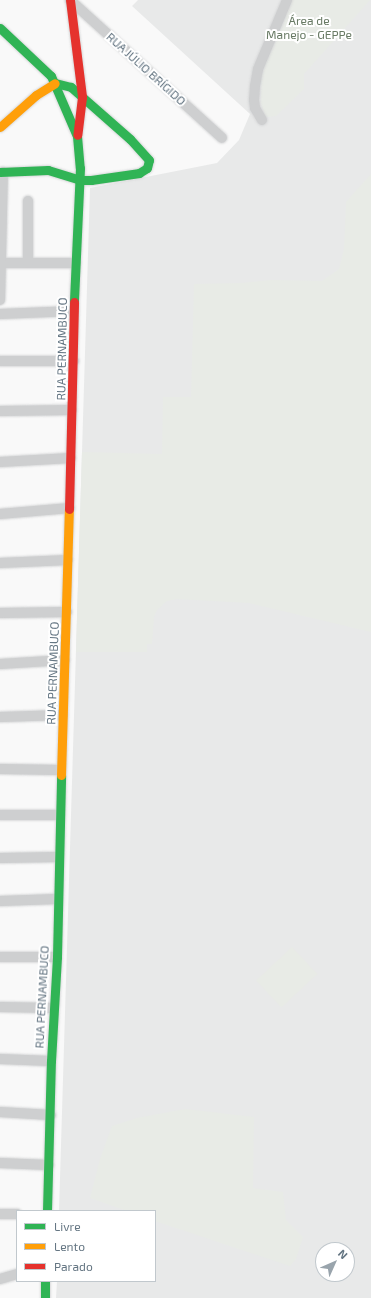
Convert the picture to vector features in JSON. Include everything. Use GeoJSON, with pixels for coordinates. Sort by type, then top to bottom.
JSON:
{"type":"FeatureCollection","features":[{"type":"Feature","properties":{"kind":"street","name":"RUA PERNAMBUCO"},"geometry":{"type":"LineString","coordinates":[[47,1210],[51,1115],[51,1061],[57,957],[59,815],[67,612],[74,311],[80,180],[77,136],[82,97],[70,0]]}},
{"type":"Feature","properties":{"kind":"street","name":"RUA JÚLIO BRÍGIDO"},"geometry":{"type":"LineString","coordinates":[[70,0],[222,138]]}},
{"type":"Feature","properties":{"kind":"street"},"geometry":{"type":"LineString","coordinates":[[262,120],[254,104],[258,69],[287,0]]}},
{"type":"Feature","properties":{"kind":"street","name":"RUA PERNAMBUCO"},"geometry":{"type":"LineString","coordinates":[[0,28],[45,70],[55,84],[77,136]]}},
{"type":"Feature","properties":{"kind":"street"},"geometry":{"type":"LineString","coordinates":[[0,127],[36,95],[55,84],[71,87],[145,154],[150,164],[145,171],[139,173],[80,180],[48,170],[1,172],[0,300]]}},
{"type":"Feature","properties":{"kind":"street"},"geometry":{"type":"LineString","coordinates":[[28,201],[28,263]]}},
{"type":"Feature","properties":{"kind":"street"},"geometry":{"type":"LineString","coordinates":[[1,263],[76,263]]}},
{"type":"Feature","properties":{"kind":"street"},"geometry":{"type":"LineString","coordinates":[[0,314],[74,311]]}},
{"type":"Feature","properties":{"kind":"street"},"geometry":{"type":"LineString","coordinates":[[0,361],[74,360]]}},
{"type":"Feature","properties":{"kind":"street"},"geometry":{"type":"LineString","coordinates":[[0,411],[72,410]]}},
{"type":"Feature","properties":{"kind":"street"},"geometry":{"type":"LineString","coordinates":[[0,462],[71,458]]}},
{"type":"Feature","properties":{"kind":"street"},"geometry":{"type":"LineString","coordinates":[[0,514],[70,508]]}},
{"type":"Feature","properties":{"kind":"street"},"geometry":{"type":"LineString","coordinates":[[0,563],[68,560]]}},
{"type":"Feature","properties":{"kind":"street"},"geometry":{"type":"LineString","coordinates":[[0,613],[67,612]]}},
{"type":"Feature","properties":{"kind":"street"},"geometry":{"type":"LineString","coordinates":[[0,664],[65,660]]}},
{"type":"Feature","properties":{"kind":"street"},"geometry":{"type":"LineString","coordinates":[[0,717],[63,715]]}},
{"type":"Feature","properties":{"kind":"street"},"geometry":{"type":"LineString","coordinates":[[0,769],[61,770]]}},
{"type":"Feature","properties":{"kind":"street"},"geometry":{"type":"LineString","coordinates":[[0,815],[59,815]]}},
{"type":"Feature","properties":{"kind":"street"},"geometry":{"type":"LineString","coordinates":[[0,858],[58,857]]}},
{"type":"Feature","properties":{"kind":"street"},"geometry":{"type":"LineString","coordinates":[[0,901],[57,899]]}},
{"type":"Feature","properties":{"kind":"street"},"geometry":{"type":"LineString","coordinates":[[0,957],[57,957]]}},
{"type":"Feature","properties":{"kind":"street"},"geometry":{"type":"LineString","coordinates":[[0,1006],[54,1008]]}},
{"type":"Feature","properties":{"kind":"street"},"geometry":{"type":"LineString","coordinates":[[0,1059],[51,1061]]}},
{"type":"Feature","properties":{"kind":"street"},"geometry":{"type":"LineString","coordinates":[[0,1112],[51,1115]]}},
{"type":"Feature","properties":{"kind":"street"},"geometry":{"type":"LineString","coordinates":[[0,1163],[49,1165]]}},
{"type":"Feature","properties":{"kind":"street"},"geometry":{"type":"LineString","coordinates":[[0,1214],[16,1214]]}},
{"type":"Feature","properties":{"kind":"street"},"geometry":{"type":"LineString","coordinates":[[0,1279],[16,1274]]}},
{"type":"Feature","properties":{"kind":"street"},"geometry":{"type":"LineString","coordinates":[[45,1282],[45,1298]]}},
{"type":"Feature","properties":{"kind":"shaded area"},"geometry":{"type":"Polygon","coordinates":[[[138,0],[371,0],[371,1298],[56,1298],[57,1282],[156,1282],[156,1210],[59,1210],[90,188],[217,163],[239,140],[250,114],[132,6],[138,0]]]}},
{"type":"Feature","properties":{"kind":"green space","name":"Área de Manejo - GEPPe"},"geometry":{"type":"Polygon","coordinates":[[[292,0],[370,0],[304,74],[304,89],[276,116],[267,117],[265,116],[261,102],[262,68],[274,46],[292,0]]]}},
{"type":"Feature","properties":{"kind":"green space"},"geometry":{"type":"Polygon","coordinates":[[[371,174],[371,632],[249,603],[177,599],[167,601],[157,610],[154,617],[152,644],[147,644],[147,652],[76,652],[82,452],[162,454],[163,397],[191,397],[194,284],[241,283],[272,280],[322,281],[339,269],[344,249],[346,202],[371,174]]]}},
{"type":"Feature","properties":{"kind":"green space"},"geometry":{"type":"Polygon","coordinates":[[[292,947],[317,974],[281,1007],[256,980],[292,947]]]}},
{"type":"Feature","properties":{"kind":"green space"},"geometry":{"type":"Polygon","coordinates":[[[185,1109],[254,1117],[253,1188],[283,1192],[286,1220],[303,1237],[296,1259],[290,1266],[156,1221],[156,1210],[124,1210],[90,1198],[100,1159],[112,1126],[137,1118],[185,1109]]]}},
{"type":"Feature","properties":{"kind":"traffic: fast"},"geometry":{"type":"LineString","coordinates":[[0,28],[51,76],[77,136],[80,168],[74,302]]}},
{"type":"Feature","properties":{"kind":"traffic: fast"},"geometry":{"type":"LineString","coordinates":[[0,172],[48,170],[80,180],[91,180],[139,173],[147,168],[149,160],[130,139],[71,87],[55,83]]}},
{"type":"Feature","properties":{"kind":"traffic: fast"},"geometry":{"type":"LineString","coordinates":[[47,1210],[51,1061],[57,957],[61,775]]}},
{"type":"Feature","properties":{"kind":"traffic: fast"},"geometry":{"type":"LineString","coordinates":[[45,1282],[45,1298]]}},
{"type":"Feature","properties":{"kind":"traffic: slow"},"geometry":{"type":"LineString","coordinates":[[0,127],[36,95],[55,83]]}},
{"type":"Feature","properties":{"kind":"traffic: slow"},"geometry":{"type":"LineString","coordinates":[[61,775],[69,509]]}},
{"type":"Feature","properties":{"kind":"traffic: jam"},"geometry":{"type":"LineString","coordinates":[[70,0],[82,97],[77,135]]}},
{"type":"Feature","properties":{"kind":"traffic: jam"},"geometry":{"type":"LineString","coordinates":[[69,509],[74,302]]}}]}
